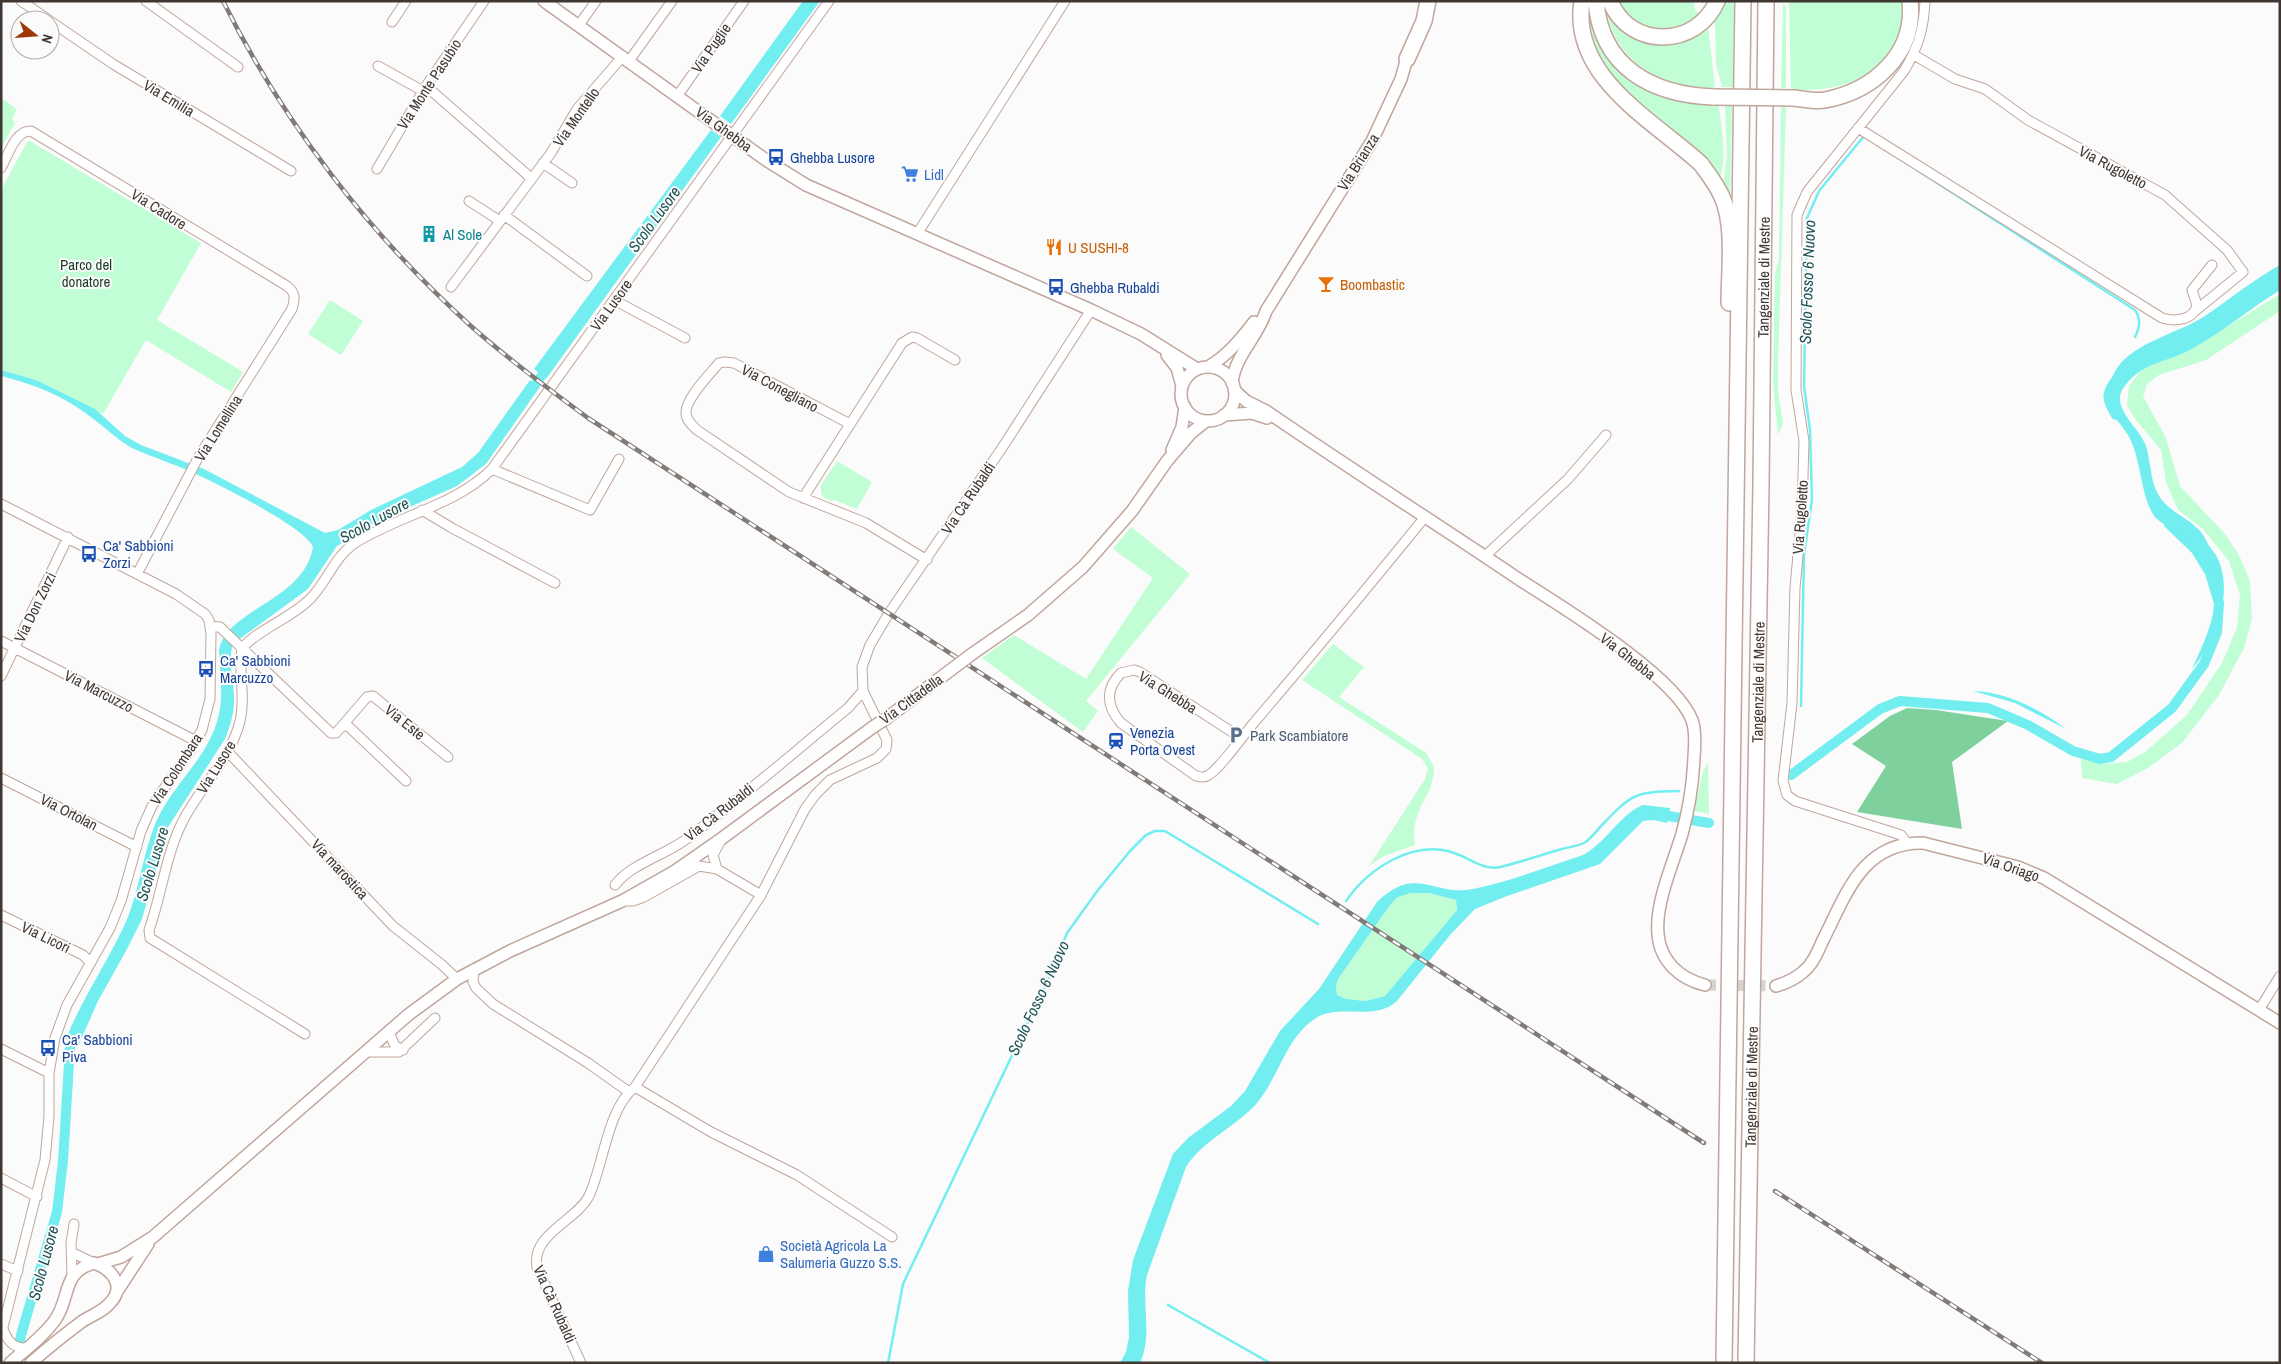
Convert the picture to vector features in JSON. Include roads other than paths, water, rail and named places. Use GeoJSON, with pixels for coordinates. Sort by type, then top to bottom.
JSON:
{"type":"FeatureCollection","features":[{"type":"Feature","properties":{"kind":"highway"},"geometry":{"type":"LineString","coordinates":[[1407,59],[1424,21],[1428,1]]}},
{"type":"Feature","properties":{"kind":"highway"},"geometry":{"type":"LineString","coordinates":[[1582,1],[1582,28],[1586,45],[1594,65],[1606,83],[1681,146],[1716,185],[1723,199],[1729,229],[1729,314],[1739,346]]}},
{"type":"Feature","properties":{"kind":"highway"},"geometry":{"type":"LineString","coordinates":[[1596,1],[1603,34],[1612,51],[1625,66],[1643,80],[1657,87],[1689,96],[1714,98],[1823,100],[1857,91],[1871,84],[1894,61],[1908,29],[1910,1]]}},
{"type":"Feature","properties":{"kind":"highway"},"geometry":{"type":"LineString","coordinates":[[1610,1],[1624,22],[1646,36],[1672,38],[1688,32],[1706,19],[1717,1]]}},
{"type":"Feature","properties":{"kind":"highway","name":"Tangenziale di Mestre"},"geometry":{"type":"LineString","coordinates":[[1724,1363],[1743,1]]}},
{"type":"Feature","properties":{"kind":"highway","name":"Tangenziale di Mestre"},"geometry":{"type":"LineString","coordinates":[[1746,1363],[1766,1]]}},
{"type":"Feature","properties":{"kind":"highway"},"geometry":{"type":"LineString","coordinates":[[1765,79],[1775,65],[1776,1]]}},
{"type":"Feature","properties":{"kind":"main road","name":"Via Ghebba"},"geometry":{"type":"LineString","coordinates":[[544,1],[678,95],[766,160],[806,184],[1091,310],[1202,368]]}},
{"type":"Feature","properties":{"kind":"main road","name":"Via Brianza"},"geometry":{"type":"LineString","coordinates":[[1202,368],[1217,362],[1266,311],[1372,141],[1387,113],[1407,59],[1421,1]]}},
{"type":"Feature","properties":{"kind":"main road","name":"Via Brianza"},"geometry":{"type":"LineString","coordinates":[[1233,386],[1233,371],[1263,321],[1266,311]]}},
{"type":"Feature","properties":{"kind":"main road","name":"Via Ghebba"},"geometry":{"type":"LineString","coordinates":[[1154,342],[1177,368],[1182,386]]}},
{"type":"Feature","properties":{"kind":"main road"},"geometry":{"type":"LineString","coordinates":[[1202,368],[1223,372],[1233,386],[1233,404],[1224,415],[1206,421],[1198,419],[1185,407],[1182,386],[1188,376],[1202,368]]}},
{"type":"Feature","properties":{"kind":"main road","name":"Via Ghebba"},"geometry":{"type":"LineString","coordinates":[[1233,386],[1246,401],[1266,411],[1282,424],[1485,556],[1624,651],[1648,669],[1676,696],[1692,721],[1695,737],[1690,803],[1665,888],[1658,934],[1662,950],[1676,970],[1690,980],[1705,985]]}},
{"type":"Feature","properties":{"kind":"main road","name":"Via Cittadella"},"geometry":{"type":"LineString","coordinates":[[1167,461],[1182,427],[1185,407]]}},
{"type":"Feature","properties":{"kind":"main road","name":"Via Ghebba"},"geometry":{"type":"LineString","coordinates":[[1224,415],[1252,413],[1282,424]]}},
{"type":"Feature","properties":{"kind":"main road","name":"Via Cittadella"},"geometry":{"type":"LineString","coordinates":[[153,1237],[408,1015],[457,979],[510,951],[622,901],[675,871],[721,840],[972,654],[1028,615],[1083,567],[1128,516],[1167,461],[1191,433],[1206,421]]}},
{"type":"Feature","properties":{"kind":"main road","name":"Via Oriago"},"geometry":{"type":"LineString","coordinates":[[1776,986],[1790,981],[1804,972],[1810,965],[1846,891],[1864,867],[1884,853],[1907,843],[1923,843],[1961,851],[2018,867],[2044,878],[2280,1023]]}},
{"type":"Feature","properties":{"kind":"main road"},"geometry":{"type":"LineString","coordinates":[[11,1362],[43,1335],[56,1319],[72,1275],[83,1266],[120,1257],[153,1237]]}},
{"type":"Feature","properties":{"kind":"main road"},"geometry":{"type":"LineString","coordinates":[[31,1363],[82,1321],[110,1304],[153,1237]]}},
{"type":"Feature","properties":{"kind":"main road"},"geometry":{"type":"LineString","coordinates":[[96,1264],[110,1271],[116,1280],[116,1293]]}},
{"type":"Feature","properties":{"kind":"street","name":"Via Emilia"},"geometry":{"type":"LineString","coordinates":[[21,1],[34,10]]}},
{"type":"Feature","properties":{"kind":"street"},"geometry":{"type":"LineString","coordinates":[[146,1],[238,67]]}},
{"type":"Feature","properties":{"kind":"street"},"geometry":{"type":"LineString","coordinates":[[392,22],[406,1]]}},
{"type":"Feature","properties":{"kind":"street","name":"Via Monte Pasubio"},"geometry":{"type":"LineString","coordinates":[[377,169],[425,88],[484,1]]}},
{"type":"Feature","properties":{"kind":"street"},"geometry":{"type":"LineString","coordinates":[[579,25],[596,1]]}},
{"type":"Feature","properties":{"kind":"street","name":"Via Montello"},"geometry":{"type":"LineString","coordinates":[[451,287],[543,163],[577,110],[626,59],[672,1]]}},
{"type":"Feature","properties":{"kind":"street","name":"Via Puglie"},"geometry":{"type":"LineString","coordinates":[[678,95],[744,1]]}},
{"type":"Feature","properties":{"kind":"street","name":"Via Lusore"},"geometry":{"type":"LineString","coordinates":[[305,1034],[150,938],[149,930],[171,852],[184,818],[228,752],[238,731],[243,706],[240,646],[310,600],[333,565],[354,544],[397,521],[468,490],[492,469],[829,1]]}},
{"type":"Feature","properties":{"kind":"street"},"geometry":{"type":"LineString","coordinates":[[917,234],[1065,1]]}},
{"type":"Feature","properties":{"kind":"street","name":"Via Rugoletto"},"geometry":{"type":"LineString","coordinates":[[1907,843],[1901,835],[1795,801],[1787,795],[1783,781],[1792,703],[1795,588],[1804,441],[1796,390],[1796,214],[1807,192],[1904,71],[1914,55],[1922,31],[1925,1]]}},
{"type":"Feature","properties":{"kind":"street","name":"Via Emilia"},"geometry":{"type":"LineString","coordinates":[[60,28],[113,64],[291,171]]}},
{"type":"Feature","properties":{"kind":"street","name":"Via Rugoletto"},"geometry":{"type":"LineString","coordinates":[[1858,128],[2159,317],[2179,320],[2195,311],[2243,272],[2227,250],[2165,195],[2028,120],[1985,89],[1955,79],[1914,55]]}},
{"type":"Feature","properties":{"kind":"street"},"geometry":{"type":"LineString","coordinates":[[378,66],[425,88],[531,178]]}},
{"type":"Feature","properties":{"kind":"street","name":"Via Cadore"},"geometry":{"type":"LineString","coordinates":[[1,168],[20,135],[26,131],[31,131],[287,286]]}},
{"type":"Feature","properties":{"kind":"street"},"geometry":{"type":"LineString","coordinates":[[543,163],[572,183]]}},
{"type":"Feature","properties":{"kind":"street"},"geometry":{"type":"LineString","coordinates":[[469,201],[502,218],[587,276]]}},
{"type":"Feature","properties":{"kind":"street"},"geometry":{"type":"LineString","coordinates":[[2195,311],[2197,305],[2192,290],[2212,265]]}},
{"type":"Feature","properties":{"kind":"street","name":"Via Lomellina"},"geometry":{"type":"LineString","coordinates":[[138,574],[198,458],[292,309],[295,297],[292,290],[287,286]]}},
{"type":"Feature","properties":{"kind":"street"},"geometry":{"type":"LineString","coordinates":[[614,300],[685,338]]}},
{"type":"Feature","properties":{"kind":"street","name":"Via Cà Rubaldi"},"geometry":{"type":"LineString","coordinates":[[581,1363],[537,1266],[536,1254],[543,1242],[577,1211],[588,1197],[615,1119],[632,1090],[761,895],[806,809],[816,794],[830,780],[877,758],[886,750],[887,740],[864,691],[862,667],[870,644],[1091,310]]}},
{"type":"Feature","properties":{"kind":"street"},"geometry":{"type":"LineString","coordinates":[[803,498],[902,343],[907,339],[917,338],[955,360]]}},
{"type":"Feature","properties":{"kind":"street","name":"Via Conegliano"},"geometry":{"type":"LineString","coordinates":[[850,424],[730,362],[719,363],[688,401],[686,413],[687,418],[697,430],[789,492],[866,523],[927,560]]}},
{"type":"Feature","properties":{"kind":"street"},"geometry":{"type":"LineString","coordinates":[[1485,556],[1568,479],[1606,435]]}},
{"type":"Feature","properties":{"kind":"street"},"geometry":{"type":"LineString","coordinates":[[492,469],[590,510],[618,459]]}},
{"type":"Feature","properties":{"kind":"street"},"geometry":{"type":"LineString","coordinates":[[1,504],[68,537],[200,609],[207,617],[210,626],[220,627],[224,630],[331,733],[336,733],[342,726],[348,726],[406,781]]}},
{"type":"Feature","properties":{"kind":"street"},"geometry":{"type":"LineString","coordinates":[[422,510],[555,583]]}},
{"type":"Feature","properties":{"kind":"street","name":"Via Ghebba"},"geometry":{"type":"LineString","coordinates":[[1239,741],[1140,672],[1134,670],[1121,673],[1112,686],[1108,702],[1114,716],[1121,723],[1196,776],[1201,778],[1207,776],[1239,741],[1323,642],[1425,517]]}},
{"type":"Feature","properties":{"kind":"street","name":"Via Don Zorzi"},"geometry":{"type":"LineString","coordinates":[[1,676],[68,537]]}},
{"type":"Feature","properties":{"kind":"street","name":"Via Colombara"},"geometry":{"type":"LineString","coordinates":[[2,1332],[37,1196],[47,1142],[49,1073],[54,1038],[60,1021],[90,962],[110,928],[121,901],[137,847],[152,806],[196,741],[206,718],[210,699],[210,626]]}},
{"type":"Feature","properties":{"kind":"street","name":"Via Marcuzzo"},"geometry":{"type":"LineString","coordinates":[[1,641],[196,741]]}},
{"type":"Feature","properties":{"kind":"street","name":"Via Cà Rubaldi"},"geometry":{"type":"LineString","coordinates":[[614,885],[625,874],[673,848],[699,829],[848,708],[864,691]]}},
{"type":"Feature","properties":{"kind":"street","name":"Via Este"},"geometry":{"type":"LineString","coordinates":[[342,726],[366,697],[373,696],[448,757]]}},
{"type":"Feature","properties":{"kind":"street","name":"Via marostica"},"geometry":{"type":"LineString","coordinates":[[228,752],[393,926],[457,979]]}},
{"type":"Feature","properties":{"kind":"street","name":"Via Ortolan"},"geometry":{"type":"LineString","coordinates":[[1,778],[137,847]]}},
{"type":"Feature","properties":{"kind":"street","name":"Via Cà Rubaldi"},"geometry":{"type":"LineString","coordinates":[[622,901],[644,898],[698,866],[717,869],[713,855],[721,840]]}},
{"type":"Feature","properties":{"kind":"street"},"geometry":{"type":"LineString","coordinates":[[717,869],[761,895]]}},
{"type":"Feature","properties":{"kind":"street","name":"Via Licori"},"geometry":{"type":"LineString","coordinates":[[1,915],[83,955],[90,962]]}},
{"type":"Feature","properties":{"kind":"street"},"geometry":{"type":"LineString","coordinates":[[474,969],[473,982],[480,994],[493,1004],[632,1090],[796,1175],[892,1237]]}},
{"type":"Feature","properties":{"kind":"street"},"geometry":{"type":"LineString","coordinates":[[2259,1010],[2280,976]]}},
{"type":"Feature","properties":{"kind":"street"},"geometry":{"type":"LineString","coordinates":[[366,1052],[395,1053],[402,1050],[436,1018]]}},
{"type":"Feature","properties":{"kind":"street"},"geometry":{"type":"LineString","coordinates":[[389,1032],[395,1046],[402,1050]]}},
{"type":"Feature","properties":{"kind":"street"},"geometry":{"type":"LineString","coordinates":[[1,1049],[49,1073]]}},
{"type":"Feature","properties":{"kind":"street"},"geometry":{"type":"LineString","coordinates":[[1,1178],[37,1196]]}},
{"type":"Feature","properties":{"kind":"street"},"geometry":{"type":"LineString","coordinates":[[72,1275],[71,1237],[74,1224]]}},
{"type":"Feature","properties":{"kind":"street"},"geometry":{"type":"LineString","coordinates":[[72,1253],[96,1264]]}},
{"type":"Feature","properties":{"kind":"street"},"geometry":{"type":"LineString","coordinates":[[1,1264],[18,1271]]}},
{"type":"Feature","properties":{"kind":"street"},"geometry":{"type":"LineString","coordinates":[[2,1332],[15,1346],[27,1348]]}},
{"type":"Feature","properties":{"kind":"water"},"geometry":{"type":"Polygon","coordinates":[[[803,1],[820,1],[731,124],[720,116],[803,1]]]}},
{"type":"Feature","properties":{"kind":"water"},"geometry":{"type":"Polygon","coordinates":[[[711,130],[721,137],[546,379],[534,369],[711,130]]]}},
{"type":"Feature","properties":{"kind":"water"},"geometry":{"type":"Polygon","coordinates":[[[2280,265],[2280,290],[2195,347],[2139,372],[2131,378],[2120,395],[2123,410],[2146,446],[2153,483],[2161,500],[2200,531],[2217,557],[2222,573],[2224,587],[2220,617],[2208,645],[2192,669],[2207,634],[2215,602],[2210,570],[2201,555],[2186,539],[2158,520],[2150,509],[2133,445],[2110,410],[2107,391],[2117,368],[2135,351],[2205,316],[2280,265]]]}},
{"type":"Feature","properties":{"kind":"water"},"geometry":{"type":"Polygon","coordinates":[[[1,370],[36,380],[95,409],[125,436],[141,445],[204,469],[325,533],[338,530],[371,510],[462,467],[478,453],[530,380],[539,388],[486,464],[457,486],[376,522],[337,546],[308,589],[234,643],[231,655],[231,671],[234,706],[225,739],[168,827],[142,919],[98,1001],[79,1044],[66,1039],[80,1008],[128,917],[156,822],[171,796],[198,759],[213,732],[221,702],[219,650],[225,636],[236,624],[281,593],[296,580],[307,565],[313,547],[295,529],[261,508],[198,475],[134,449],[79,408],[35,386],[1,376],[1,370]]]}},
{"type":"Feature","properties":{"kind":"water"},"geometry":{"type":"Polygon","coordinates":[[[1973,691],[2010,698],[2034,708],[2066,729],[2015,703],[1973,691]]]}},
{"type":"Feature","properties":{"kind":"water"},"geometry":{"type":"Polygon","coordinates":[[[1643,805],[1670,808],[1667,823],[1654,820],[1643,821],[1600,864],[1475,909],[1450,935],[1397,1001],[1388,1007],[1368,1012],[1336,1012],[1326,1014],[1316,1018],[1306,1026],[1290,1046],[1265,1093],[1257,1103],[1249,1112],[1201,1149],[1186,1167],[1147,1275],[1145,1297],[1146,1342],[1144,1352],[1140,1363],[1120,1363],[1126,1352],[1129,1337],[1128,1291],[1133,1260],[1173,1154],[1188,1138],[1231,1106],[1245,1091],[1280,1031],[1319,989],[1377,902],[1391,891],[1403,885],[1414,883],[1447,889],[1473,889],[1515,878],[1583,855],[1599,843],[1620,821],[1643,805]],[[1411,893],[1398,897],[1390,905],[1338,979],[1336,985],[1337,995],[1346,999],[1366,1001],[1385,996],[1457,910],[1456,900],[1429,893],[1411,893]]]}},
{"type":"Feature","properties":{"kind":"waterway","name":"Scolo Fosso 6 Nuovo"},"geometry":{"type":"LineString","coordinates":[[1801,706],[1804,555],[1812,499],[1810,430],[1804,386],[1807,218],[1819,191],[1864,136]]}},
{"type":"Feature","properties":{"kind":"waterway","name":"Scolo Fosso 6 Nuovo"},"geometry":{"type":"LineString","coordinates":[[1917,170],[2135,310],[2139,323],[2135,337]]}},
{"type":"Feature","properties":{"kind":"waterway","name":"Scolo Lusore"},"geometry":{"type":"LineString","coordinates":[[528,395],[549,365]]}},
{"type":"Feature","properties":{"kind":"waterway"},"geometry":{"type":"LineString","coordinates":[[2116,415],[2110,405],[2108,396],[2118,378]]}},
{"type":"Feature","properties":{"kind":"waterway"},"geometry":{"type":"LineString","coordinates":[[1791,775],[1880,709],[1900,701],[1988,708],[2028,725],[2073,751],[2100,759],[2111,757],[2172,708],[2204,664],[2217,632],[2219,603],[2210,573],[2196,550],[2169,524]]}},
{"type":"Feature","properties":{"kind":"waterway","name":"Scolo Fosso 6 Nuovo"},"geometry":{"type":"LineString","coordinates":[[1346,901],[1355,889],[1379,868],[1408,854],[1423,850],[1438,850],[1454,853],[1488,867],[1500,867],[1584,843],[1621,806],[1636,796],[1653,792],[1679,791]]}},
{"type":"Feature","properties":{"kind":"waterway"},"geometry":{"type":"LineString","coordinates":[[1657,814],[1709,823]]}},
{"type":"Feature","properties":{"kind":"waterway","name":"Scolo Fosso 6 Nuovo"},"geometry":{"type":"LineString","coordinates":[[888,1363],[903,1284],[1048,980],[1067,933],[1098,890],[1130,851],[1146,835],[1155,831],[1165,831],[1318,924]]}},
{"type":"Feature","properties":{"kind":"waterway","name":"Scolo Lusore"},"geometry":{"type":"LineString","coordinates":[[17,1357],[21,1335],[57,1212],[63,1161],[70,1047],[78,1029]]}},
{"type":"Feature","properties":{"kind":"waterway"},"geometry":{"type":"LineString","coordinates":[[1168,1305],[1270,1363]]}},
{"type":"Feature","properties":{"kind":"tunnel"},"geometry":{"type":"LineString","coordinates":[[1705,985],[1776,986]]}},
{"type":"Feature","properties":{"kind":"railway"},"geometry":{"type":"LineString","coordinates":[[223,1],[273,91],[332,176],[364,216],[435,292],[472,327],[529,374],[588,418],[1704,1143]]}},
{"type":"Feature","properties":{"kind":"railway"},"geometry":{"type":"LineString","coordinates":[[1775,1191],[2042,1363]]}},
{"type":"Feature","properties":{"kind":"place","name":"Ghebba Lusore"},"geometry":{"type":"Point","coordinates":[776,157]}},
{"type":"Feature","properties":{"kind":"place","name":"Lidl"},"geometry":{"type":"Point","coordinates":[910,174]}},
{"type":"Feature","properties":{"kind":"place","name":"Al Sole"},"geometry":{"type":"Point","coordinates":[429,234]}},
{"type":"Feature","properties":{"kind":"place","name":"U SUSHI-8"},"geometry":{"type":"Point","coordinates":[1054,247]}},
{"type":"Feature","properties":{"kind":"place","name":"Boombastic"},"geometry":{"type":"Point","coordinates":[1326,284]}},
{"type":"Feature","properties":{"kind":"place","name":"Ghebba Rubaldi"},"geometry":{"type":"Point","coordinates":[1056,287]}},
{"type":"Feature","properties":{"kind":"place","name":"Ca' Sabbioni Zorzi"},"geometry":{"type":"Point","coordinates":[89,554]}},
{"type":"Feature","properties":{"kind":"place","name":"Ca' Sabbioni Marcuzzo"},"geometry":{"type":"Point","coordinates":[206,669]}},
{"type":"Feature","properties":{"kind":"place","name":"Park Scambiatore"},"geometry":{"type":"Point","coordinates":[1236,735]}},
{"type":"Feature","properties":{"kind":"place","name":"Venezia Porta Ovest"},"geometry":{"type":"Point","coordinates":[1116,741]}},
{"type":"Feature","properties":{"kind":"place","name":"Ca' Sabbioni Piva"},"geometry":{"type":"Point","coordinates":[48,1048]}},
{"type":"Feature","properties":{"kind":"place","name":"Società Agricola La Salumeria Guzzo S.S."},"geometry":{"type":"Point","coordinates":[766,1254]}},
{"type":"Feature","properties":{"kind":"park label","name":"Parco del donatore"},"geometry":{"type":"Point","coordinates":[86,272]}}]}
